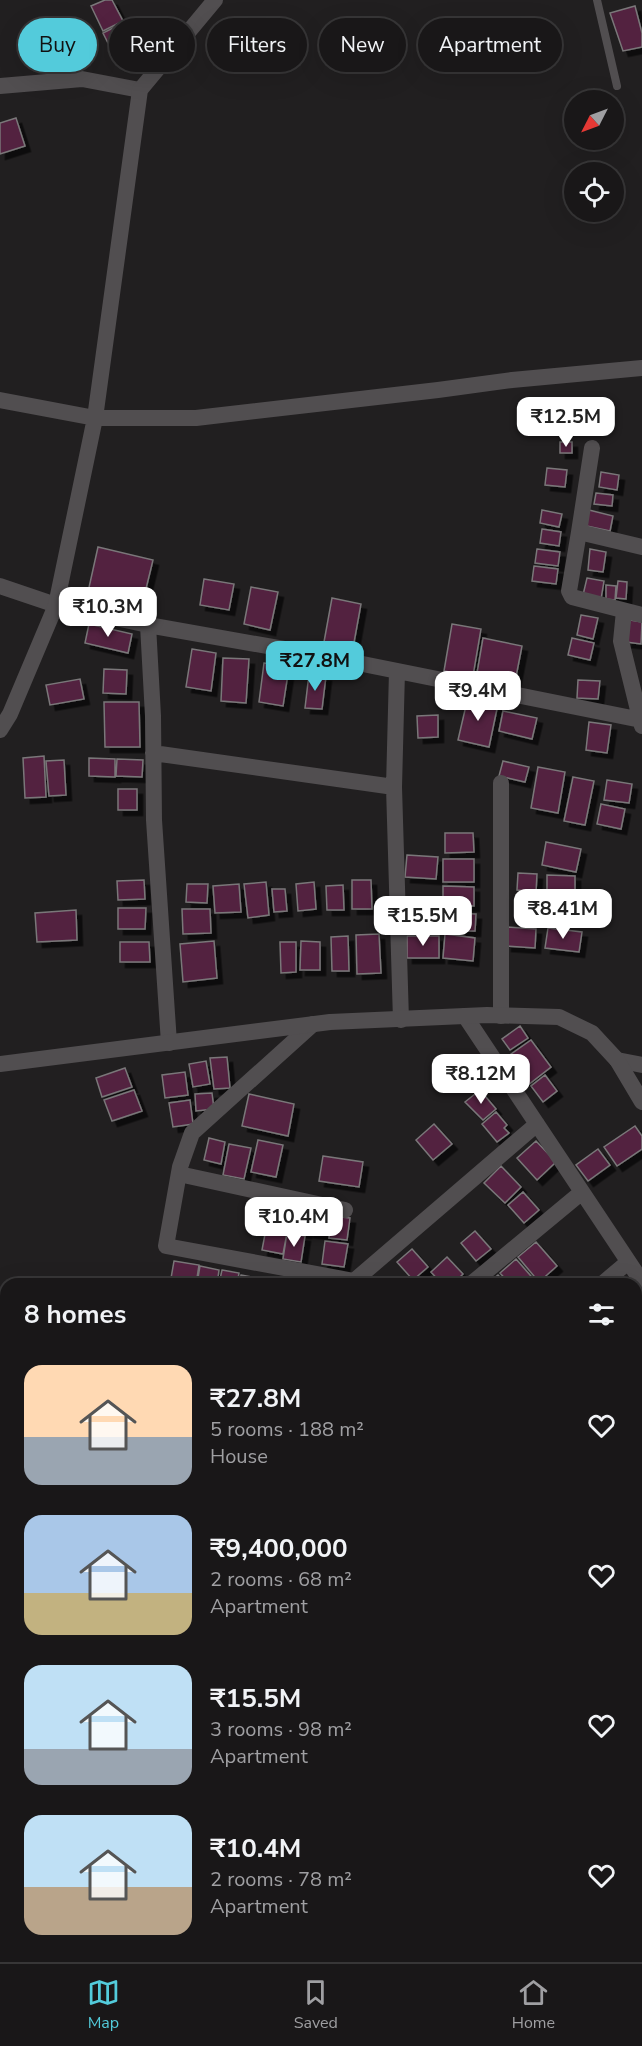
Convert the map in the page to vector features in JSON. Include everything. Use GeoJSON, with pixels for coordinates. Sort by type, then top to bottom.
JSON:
{"type":"FeatureCollection","features":[{"type":"Feature","properties":{"kind":"street"},"geometry":{"type":"LineString","coordinates":[[0,730],[10,714],[56,604],[95,418],[140,90],[215,0]]}},
{"type":"Feature","properties":{"kind":"street"},"geometry":{"type":"LineString","coordinates":[[0,86],[82,79],[140,90]]}},
{"type":"Feature","properties":{"kind":"street"},"geometry":{"type":"LineString","coordinates":[[0,400],[95,418],[196,418],[512,380],[642,368]]}},
{"type":"Feature","properties":{"kind":"street"},"geometry":{"type":"LineString","coordinates":[[592,448],[570,596],[642,615]]}},
{"type":"Feature","properties":{"kind":"street"},"geometry":{"type":"LineString","coordinates":[[579,532],[642,547]]}},
{"type":"Feature","properties":{"kind":"street"},"geometry":{"type":"LineString","coordinates":[[0,586],[56,604],[148,625],[398,671],[641,723],[639,700],[621,641],[624,611]]}},
{"type":"Feature","properties":{"kind":"street"},"geometry":{"type":"LineString","coordinates":[[148,625],[154,820],[169,1043]]}},
{"type":"Feature","properties":{"kind":"street"},"geometry":{"type":"LineString","coordinates":[[398,671],[394,787],[401,1020]]}},
{"type":"Feature","properties":{"kind":"street"},"geometry":{"type":"LineString","coordinates":[[153,753],[394,787]]}},
{"type":"Feature","properties":{"kind":"street"},"geometry":{"type":"LineString","coordinates":[[501,783],[501,1016]]}},
{"type":"Feature","properties":{"kind":"street"},"geometry":{"type":"LineString","coordinates":[[0,1064],[313,1024],[465,1016],[559,1017],[592,1033],[617,1060],[642,1102]]}},
{"type":"Feature","properties":{"kind":"street"},"geometry":{"type":"LineString","coordinates":[[465,1016],[639,1278]]}},
{"type":"Feature","properties":{"kind":"street"},"geometry":{"type":"LineString","coordinates":[[313,1024],[192,1133],[179,1174],[166,1246],[329,1278]]}},
{"type":"Feature","properties":{"kind":"street"},"geometry":{"type":"LineString","coordinates":[[617,1060],[642,1065]]}},
{"type":"Feature","properties":{"kind":"street"},"geometry":{"type":"LineString","coordinates":[[361,1278],[537,1124]]}},
{"type":"Feature","properties":{"kind":"street"},"geometry":{"type":"LineString","coordinates":[[179,1174],[345,1210]]}},
{"type":"Feature","properties":{"kind":"street"},"geometry":{"type":"LineString","coordinates":[[478,1278],[582,1192]]}},
{"type":"Feature","properties":{"kind":"street"},"geometry":{"type":"LineString","coordinates":[[609,1278],[628,1262]]}},
{"type":"Feature","properties":{"kind":"lane"},"geometry":{"type":"LineString","coordinates":[[597,0],[617,86]]}},
{"type":"Feature","properties":{"kind":"building"},"geometry":{"type":"Polygon","coordinates":[[[105,0],[112,0],[121,18],[109,18],[109,28],[103,31],[91,6],[105,0]]]}},
{"type":"Feature","properties":{"kind":"building"},"geometry":{"type":"Polygon","coordinates":[[[635,6],[642,33],[642,47],[623,51],[610,13],[635,6]]]}},
{"type":"Feature","properties":{"kind":"building"},"geometry":{"type":"Polygon","coordinates":[[[109,30],[109,45],[103,33],[109,30]]]}},
{"type":"Feature","properties":{"kind":"building"},"geometry":{"type":"Polygon","coordinates":[[[16,118],[25,146],[0,154],[0,123],[16,118]]]}},
{"type":"Feature","properties":{"kind":"building"},"geometry":{"type":"Polygon","coordinates":[[[560,442],[572,442],[572,453],[560,453],[560,442]]]}},
{"type":"Feature","properties":{"kind":"building"},"geometry":{"type":"Polygon","coordinates":[[[547,468],[567,470],[565,487],[545,485],[547,468]]]}},
{"type":"Feature","properties":{"kind":"building"},"geometry":{"type":"Polygon","coordinates":[[[601,472],[619,475],[617,490],[599,487],[601,472]]]}},
{"type":"Feature","properties":{"kind":"building"},"geometry":{"type":"Polygon","coordinates":[[[596,493],[613,495],[612,506],[594,504],[596,493]]]}},
{"type":"Feature","properties":{"kind":"building"},"geometry":{"type":"Polygon","coordinates":[[[585,509],[613,516],[610,531],[582,525],[585,509]]]}},
{"type":"Feature","properties":{"kind":"building"},"geometry":{"type":"Polygon","coordinates":[[[542,510],[562,514],[559,527],[540,523],[542,510]]]}},
{"type":"Feature","properties":{"kind":"building"},"geometry":{"type":"Polygon","coordinates":[[[542,529],[561,532],[559,546],[540,543],[542,529]]]}},
{"type":"Feature","properties":{"kind":"building"},"geometry":{"type":"Polygon","coordinates":[[[98,547],[153,560],[142,605],[88,592],[98,547]]]}},
{"type":"Feature","properties":{"kind":"building"},"geometry":{"type":"Polygon","coordinates":[[[537,549],[560,552],[558,566],[535,563],[537,549]]]}},
{"type":"Feature","properties":{"kind":"building"},"geometry":{"type":"Polygon","coordinates":[[[590,549],[606,552],[603,572],[588,570],[590,549]]]}},
{"type":"Feature","properties":{"kind":"building"},"geometry":{"type":"Polygon","coordinates":[[[534,566],[558,569],[556,584],[532,581],[534,566]]]}},
{"type":"Feature","properties":{"kind":"building"},"geometry":{"type":"Polygon","coordinates":[[[587,578],[604,581],[601,599],[583,595],[587,578]]]}},
{"type":"Feature","properties":{"kind":"building"},"geometry":{"type":"Polygon","coordinates":[[[204,579],[234,584],[229,610],[200,605],[204,579]]]}},
{"type":"Feature","properties":{"kind":"building"},"geometry":{"type":"Polygon","coordinates":[[[618,581],[627,582],[626,599],[616,598],[618,581]]]}},
{"type":"Feature","properties":{"kind":"building"},"geometry":{"type":"Polygon","coordinates":[[[606,585],[616,586],[615,600],[606,599],[606,585]]]}},
{"type":"Feature","properties":{"kind":"building"},"geometry":{"type":"Polygon","coordinates":[[[251,587],[278,592],[270,630],[244,624],[251,587]]]}},
{"type":"Feature","properties":{"kind":"building"},"geometry":{"type":"Polygon","coordinates":[[[332,598],[361,604],[353,648],[324,642],[332,598]]]}},
{"type":"Feature","properties":{"kind":"building"},"geometry":{"type":"Polygon","coordinates":[[[581,615],[598,618],[593,639],[577,635],[581,615]]]}},
{"type":"Feature","properties":{"kind":"building"},"geometry":{"type":"Polygon","coordinates":[[[630,620],[642,622],[641,644],[626,642],[630,620]]]}},
{"type":"Feature","properties":{"kind":"building"},"geometry":{"type":"Polygon","coordinates":[[[89,624],[132,634],[128,653],[85,643],[89,624]]]}},
{"type":"Feature","properties":{"kind":"building"},"geometry":{"type":"Polygon","coordinates":[[[452,624],[481,629],[473,676],[444,671],[452,624]]]}},
{"type":"Feature","properties":{"kind":"building"},"geometry":{"type":"Polygon","coordinates":[[[483,638],[522,646],[514,687],[476,679],[483,638]]]}},
{"type":"Feature","properties":{"kind":"building"},"geometry":{"type":"Polygon","coordinates":[[[572,638],[594,643],[590,660],[568,655],[572,638]]]}},
{"type":"Feature","properties":{"kind":"building"},"geometry":{"type":"Polygon","coordinates":[[[192,649],[216,653],[211,691],[186,687],[192,649]]]}},
{"type":"Feature","properties":{"kind":"building"},"geometry":{"type":"Polygon","coordinates":[[[223,658],[249,659],[246,703],[221,701],[223,658]]]}},
{"type":"Feature","properties":{"kind":"building"},"geometry":{"type":"Polygon","coordinates":[[[264,663],[289,667],[283,706],[259,702],[264,663]]]}},
{"type":"Feature","properties":{"kind":"building"},"geometry":{"type":"Polygon","coordinates":[[[104,669],[127,670],[126,694],[103,693],[104,669]]]}},
{"type":"Feature","properties":{"kind":"building"},"geometry":{"type":"Polygon","coordinates":[[[309,674],[326,676],[322,709],[305,708],[309,674]]]}},
{"type":"Feature","properties":{"kind":"building"},"geometry":{"type":"Polygon","coordinates":[[[80,679],[84,699],[50,705],[46,685],[80,679]]]}},
{"type":"Feature","properties":{"kind":"building"},"geometry":{"type":"Polygon","coordinates":[[[578,680],[600,681],[598,699],[577,698],[578,680]]]}},
{"type":"Feature","properties":{"kind":"building"},"geometry":{"type":"Polygon","coordinates":[[[468,697],[498,704],[489,747],[458,740],[468,697]]]}},
{"type":"Feature","properties":{"kind":"building"},"geometry":{"type":"Polygon","coordinates":[[[104,702],[139,702],[140,747],[105,747],[104,702]]]}},
{"type":"Feature","properties":{"kind":"building"},"geometry":{"type":"Polygon","coordinates":[[[503,711],[537,718],[532,739],[499,731],[503,711]]]}},
{"type":"Feature","properties":{"kind":"building"},"geometry":{"type":"Polygon","coordinates":[[[438,715],[438,737],[418,738],[417,716],[438,715]]]}},
{"type":"Feature","properties":{"kind":"building"},"geometry":{"type":"Polygon","coordinates":[[[589,722],[611,725],[607,753],[586,750],[589,722]]]}},
{"type":"Feature","properties":{"kind":"building"},"geometry":{"type":"Polygon","coordinates":[[[44,756],[46,797],[25,798],[23,758],[44,756]]]}},
{"type":"Feature","properties":{"kind":"building"},"geometry":{"type":"Polygon","coordinates":[[[89,758],[115,759],[115,777],[89,776],[89,758]]]}},
{"type":"Feature","properties":{"kind":"building"},"geometry":{"type":"Polygon","coordinates":[[[117,759],[143,760],[142,777],[116,776],[117,759]]]}},
{"type":"Feature","properties":{"kind":"building"},"geometry":{"type":"Polygon","coordinates":[[[64,760],[66,795],[49,796],[46,761],[64,760]]]}},
{"type":"Feature","properties":{"kind":"building"},"geometry":{"type":"Polygon","coordinates":[[[503,761],[529,767],[525,782],[499,776],[503,761]]]}},
{"type":"Feature","properties":{"kind":"building"},"geometry":{"type":"Polygon","coordinates":[[[538,767],[565,772],[558,813],[531,808],[538,767]]]}},
{"type":"Feature","properties":{"kind":"building"},"geometry":{"type":"Polygon","coordinates":[[[573,777],[594,781],[585,825],[564,821],[573,777]]]}},
{"type":"Feature","properties":{"kind":"building"},"geometry":{"type":"Polygon","coordinates":[[[607,780],[632,784],[629,803],[604,800],[607,780]]]}},
{"type":"Feature","properties":{"kind":"building"},"geometry":{"type":"Polygon","coordinates":[[[118,789],[137,789],[137,810],[118,810],[118,789]]]}},
{"type":"Feature","properties":{"kind":"building"},"geometry":{"type":"Polygon","coordinates":[[[601,804],[625,809],[621,829],[597,824],[601,804]]]}},
{"type":"Feature","properties":{"kind":"building"},"geometry":{"type":"Polygon","coordinates":[[[445,833],[473,833],[474,852],[445,853],[445,833]]]}},
{"type":"Feature","properties":{"kind":"building"},"geometry":{"type":"Polygon","coordinates":[[[546,842],[581,849],[576,872],[542,865],[546,842]]]}},
{"type":"Feature","properties":{"kind":"building"},"geometry":{"type":"Polygon","coordinates":[[[407,855],[438,857],[436,879],[405,877],[407,855]]]}},
{"type":"Feature","properties":{"kind":"building"},"geometry":{"type":"Polygon","coordinates":[[[443,859],[474,859],[474,882],[443,882],[443,859]]]}},
{"type":"Feature","properties":{"kind":"building"},"geometry":{"type":"Polygon","coordinates":[[[518,873],[537,874],[536,892],[517,890],[518,873]]]}},
{"type":"Feature","properties":{"kind":"building"},"geometry":{"type":"Polygon","coordinates":[[[547,875],[575,876],[575,895],[547,894],[547,875]]]}},
{"type":"Feature","properties":{"kind":"building"},"geometry":{"type":"Polygon","coordinates":[[[144,880],[145,899],[118,900],[117,881],[144,880]]]}},
{"type":"Feature","properties":{"kind":"building"},"geometry":{"type":"Polygon","coordinates":[[[352,880],[371,880],[372,909],[352,909],[352,880]]]}},
{"type":"Feature","properties":{"kind":"building"},"geometry":{"type":"Polygon","coordinates":[[[266,882],[269,915],[248,918],[244,884],[266,882]]]}},
{"type":"Feature","properties":{"kind":"building"},"geometry":{"type":"Polygon","coordinates":[[[314,882],[316,909],[298,911],[296,884],[314,882]]]}},
{"type":"Feature","properties":{"kind":"building"},"geometry":{"type":"Polygon","coordinates":[[[187,884],[208,884],[207,903],[186,902],[187,884]]]}},
{"type":"Feature","properties":{"kind":"building"},"geometry":{"type":"Polygon","coordinates":[[[239,884],[241,912],[215,913],[213,886],[239,884]]]}},
{"type":"Feature","properties":{"kind":"building"},"geometry":{"type":"Polygon","coordinates":[[[343,885],[344,910],[327,910],[326,886],[343,885]]]}},
{"type":"Feature","properties":{"kind":"building"},"geometry":{"type":"Polygon","coordinates":[[[443,886],[474,887],[474,906],[443,905],[443,886]]]}},
{"type":"Feature","properties":{"kind":"building"},"geometry":{"type":"Polygon","coordinates":[[[272,889],[285,889],[287,911],[274,912],[272,889]]]}},
{"type":"Feature","properties":{"kind":"building"},"geometry":{"type":"Polygon","coordinates":[[[118,908],[146,908],[145,929],[118,929],[118,908]]]}},
{"type":"Feature","properties":{"kind":"building"},"geometry":{"type":"Polygon","coordinates":[[[182,909],[210,909],[211,933],[183,934],[182,909]]]}},
{"type":"Feature","properties":{"kind":"building"},"geometry":{"type":"Polygon","coordinates":[[[76,910],[77,940],[37,942],[35,913],[76,910]]]}},
{"type":"Feature","properties":{"kind":"building"},"geometry":{"type":"Polygon","coordinates":[[[445,913],[476,914],[475,931],[444,931],[445,913]]]}},
{"type":"Feature","properties":{"kind":"building"},"geometry":{"type":"Polygon","coordinates":[[[507,927],[536,929],[535,948],[506,946],[507,927]]]}},
{"type":"Feature","properties":{"kind":"building"},"geometry":{"type":"Polygon","coordinates":[[[548,928],[582,932],[579,952],[545,948],[548,928]]]}},
{"type":"Feature","properties":{"kind":"building"},"geometry":{"type":"Polygon","coordinates":[[[379,934],[381,973],[357,974],[356,935],[379,934]]]}},
{"type":"Feature","properties":{"kind":"building"},"geometry":{"type":"Polygon","coordinates":[[[445,934],[475,938],[473,961],[443,958],[445,934]]]}},
{"type":"Feature","properties":{"kind":"building"},"geometry":{"type":"Polygon","coordinates":[[[348,936],[349,971],[332,971],[331,937],[348,936]]]}},
{"type":"Feature","properties":{"kind":"building"},"geometry":{"type":"Polygon","coordinates":[[[407,936],[439,936],[439,958],[407,958],[407,936]]]}},
{"type":"Feature","properties":{"kind":"building"},"geometry":{"type":"Polygon","coordinates":[[[214,941],[217,978],[183,982],[180,944],[214,941]]]}},
{"type":"Feature","properties":{"kind":"building"},"geometry":{"type":"Polygon","coordinates":[[[301,941],[320,942],[320,970],[300,970],[301,941]]]}},
{"type":"Feature","properties":{"kind":"building"},"geometry":{"type":"Polygon","coordinates":[[[120,942],[149,942],[150,962],[120,962],[120,942]]]}},
{"type":"Feature","properties":{"kind":"building"},"geometry":{"type":"Polygon","coordinates":[[[280,942],[296,942],[296,972],[281,973],[280,942]]]}},
{"type":"Feature","properties":{"kind":"building"},"geometry":{"type":"Polygon","coordinates":[[[520,1026],[528,1038],[510,1050],[502,1039],[520,1026]]]}},
{"type":"Feature","properties":{"kind":"building"},"geometry":{"type":"Polygon","coordinates":[[[531,1040],[551,1067],[528,1085],[507,1057],[531,1040]]]}},
{"type":"Feature","properties":{"kind":"building"},"geometry":{"type":"Polygon","coordinates":[[[227,1057],[230,1088],[214,1089],[210,1058],[227,1057]]]}},
{"type":"Feature","properties":{"kind":"building"},"geometry":{"type":"Polygon","coordinates":[[[206,1061],[210,1084],[193,1087],[189,1064],[206,1061]]]}},
{"type":"Feature","properties":{"kind":"building"},"geometry":{"type":"Polygon","coordinates":[[[125,1068],[132,1087],[102,1097],[96,1078],[125,1068]]]}},
{"type":"Feature","properties":{"kind":"building"},"geometry":{"type":"Polygon","coordinates":[[[185,1072],[188,1095],[165,1098],[162,1075],[185,1072]]]}},
{"type":"Feature","properties":{"kind":"building"},"geometry":{"type":"Polygon","coordinates":[[[545,1075],[557,1091],[543,1102],[531,1086],[545,1075]]]}},
{"type":"Feature","properties":{"kind":"building"},"geometry":{"type":"Polygon","coordinates":[[[134,1090],[142,1111],[112,1121],[104,1100],[134,1090]]]}},
{"type":"Feature","properties":{"kind":"building"},"geometry":{"type":"Polygon","coordinates":[[[480,1090],[496,1109],[483,1120],[465,1102],[480,1090]]]}},
{"type":"Feature","properties":{"kind":"building"},"geometry":{"type":"Polygon","coordinates":[[[212,1093],[214,1109],[196,1111],[195,1094],[212,1093]]]}},
{"type":"Feature","properties":{"kind":"building"},"geometry":{"type":"Polygon","coordinates":[[[249,1094],[294,1104],[288,1136],[242,1126],[249,1094]]]}},
{"type":"Feature","properties":{"kind":"building"},"geometry":{"type":"Polygon","coordinates":[[[190,1100],[193,1124],[173,1127],[169,1103],[190,1100]]]}},
{"type":"Feature","properties":{"kind":"building"},"geometry":{"type":"Polygon","coordinates":[[[496,1112],[507,1125],[504,1128],[509,1133],[497,1142],[482,1124],[496,1112]]]}},
{"type":"Feature","properties":{"kind":"building"},"geometry":{"type":"Polygon","coordinates":[[[434,1124],[452,1144],[433,1160],[416,1140],[434,1124]]]}},
{"type":"Feature","properties":{"kind":"building"},"geometry":{"type":"Polygon","coordinates":[[[635,1126],[642,1136],[642,1149],[617,1166],[604,1147],[635,1126]]]}},
{"type":"Feature","properties":{"kind":"building"},"geometry":{"type":"Polygon","coordinates":[[[209,1138],[225,1142],[221,1164],[204,1160],[209,1138]]]}},
{"type":"Feature","properties":{"kind":"building"},"geometry":{"type":"Polygon","coordinates":[[[258,1140],[283,1145],[276,1177],[251,1172],[258,1140]]]}},
{"type":"Feature","properties":{"kind":"building"},"geometry":{"type":"Polygon","coordinates":[[[536,1141],[556,1162],[537,1180],[517,1158],[536,1141]]]}},
{"type":"Feature","properties":{"kind":"building"},"geometry":{"type":"Polygon","coordinates":[[[229,1144],[251,1148],[244,1179],[223,1175],[229,1144]]]}},
{"type":"Feature","properties":{"kind":"building"},"geometry":{"type":"Polygon","coordinates":[[[598,1149],[610,1165],[588,1181],[576,1165],[598,1149]]]}},
{"type":"Feature","properties":{"kind":"building"},"geometry":{"type":"Polygon","coordinates":[[[323,1156],[363,1162],[359,1187],[319,1181],[323,1156]]]}},
{"type":"Feature","properties":{"kind":"building"},"geometry":{"type":"Polygon","coordinates":[[[501,1166],[521,1187],[505,1203],[484,1183],[501,1166]]]}},
{"type":"Feature","properties":{"kind":"building"},"geometry":{"type":"Polygon","coordinates":[[[523,1192],[539,1210],[524,1223],[508,1205],[523,1192]]]}},
{"type":"Feature","properties":{"kind":"building"},"geometry":{"type":"Polygon","coordinates":[[[252,1203],[268,1205],[265,1226],[249,1223],[252,1203]]]}},
{"type":"Feature","properties":{"kind":"building"},"geometry":{"type":"Polygon","coordinates":[[[272,1204],[289,1207],[286,1230],[268,1227],[272,1204]]]}},
{"type":"Feature","properties":{"kind":"building"},"geometry":{"type":"Polygon","coordinates":[[[291,1208],[309,1210],[306,1233],[288,1231],[291,1208]]]}},
{"type":"Feature","properties":{"kind":"building"},"geometry":{"type":"Polygon","coordinates":[[[311,1211],[330,1213],[328,1235],[308,1232],[311,1211]]]}},
{"type":"Feature","properties":{"kind":"building"},"geometry":{"type":"Polygon","coordinates":[[[332,1216],[350,1218],[347,1240],[329,1238],[332,1216]]]}},
{"type":"Feature","properties":{"kind":"building"},"geometry":{"type":"Polygon","coordinates":[[[266,1229],[287,1233],[283,1254],[262,1250],[266,1229]]]}},
{"type":"Feature","properties":{"kind":"building"},"geometry":{"type":"Polygon","coordinates":[[[475,1231],[491,1249],[476,1261],[461,1243],[475,1231]]]}},
{"type":"Feature","properties":{"kind":"building"},"geometry":{"type":"Polygon","coordinates":[[[287,1233],[305,1236],[301,1262],[283,1259],[287,1233]]]}},
{"type":"Feature","properties":{"kind":"building"},"geometry":{"type":"Polygon","coordinates":[[[325,1241],[348,1244],[344,1267],[322,1264],[325,1241]]]}},
{"type":"Feature","properties":{"kind":"building"},"geometry":{"type":"Polygon","coordinates":[[[536,1242],[557,1266],[544,1278],[536,1278],[518,1257],[536,1242]]]}},
{"type":"Feature","properties":{"kind":"building"},"geometry":{"type":"Polygon","coordinates":[[[412,1249],[428,1267],[415,1278],[411,1278],[397,1262],[412,1249]]]}},
{"type":"Feature","properties":{"kind":"building"},"geometry":{"type":"Polygon","coordinates":[[[447,1257],[463,1274],[459,1278],[436,1278],[431,1272],[447,1257]]]}},
{"type":"Feature","properties":{"kind":"building"},"geometry":{"type":"Polygon","coordinates":[[[516,1259],[533,1278],[505,1278],[500,1273],[516,1259]]]}},
{"type":"Feature","properties":{"kind":"building"},"geometry":{"type":"Polygon","coordinates":[[[174,1261],[199,1265],[197,1278],[171,1278],[174,1261]]]}},
{"type":"Feature","properties":{"kind":"building"},"geometry":{"type":"Polygon","coordinates":[[[200,1266],[219,1270],[218,1278],[198,1278],[200,1266]]]}},
{"type":"Feature","properties":{"kind":"building"},"geometry":{"type":"Polygon","coordinates":[[[222,1270],[239,1273],[238,1278],[220,1278],[222,1270]]]}},
{"type":"Feature","properties":{"kind":"building"},"geometry":{"type":"Polygon","coordinates":[[[241,1275],[257,1278],[240,1278],[241,1275]]]}}]}
